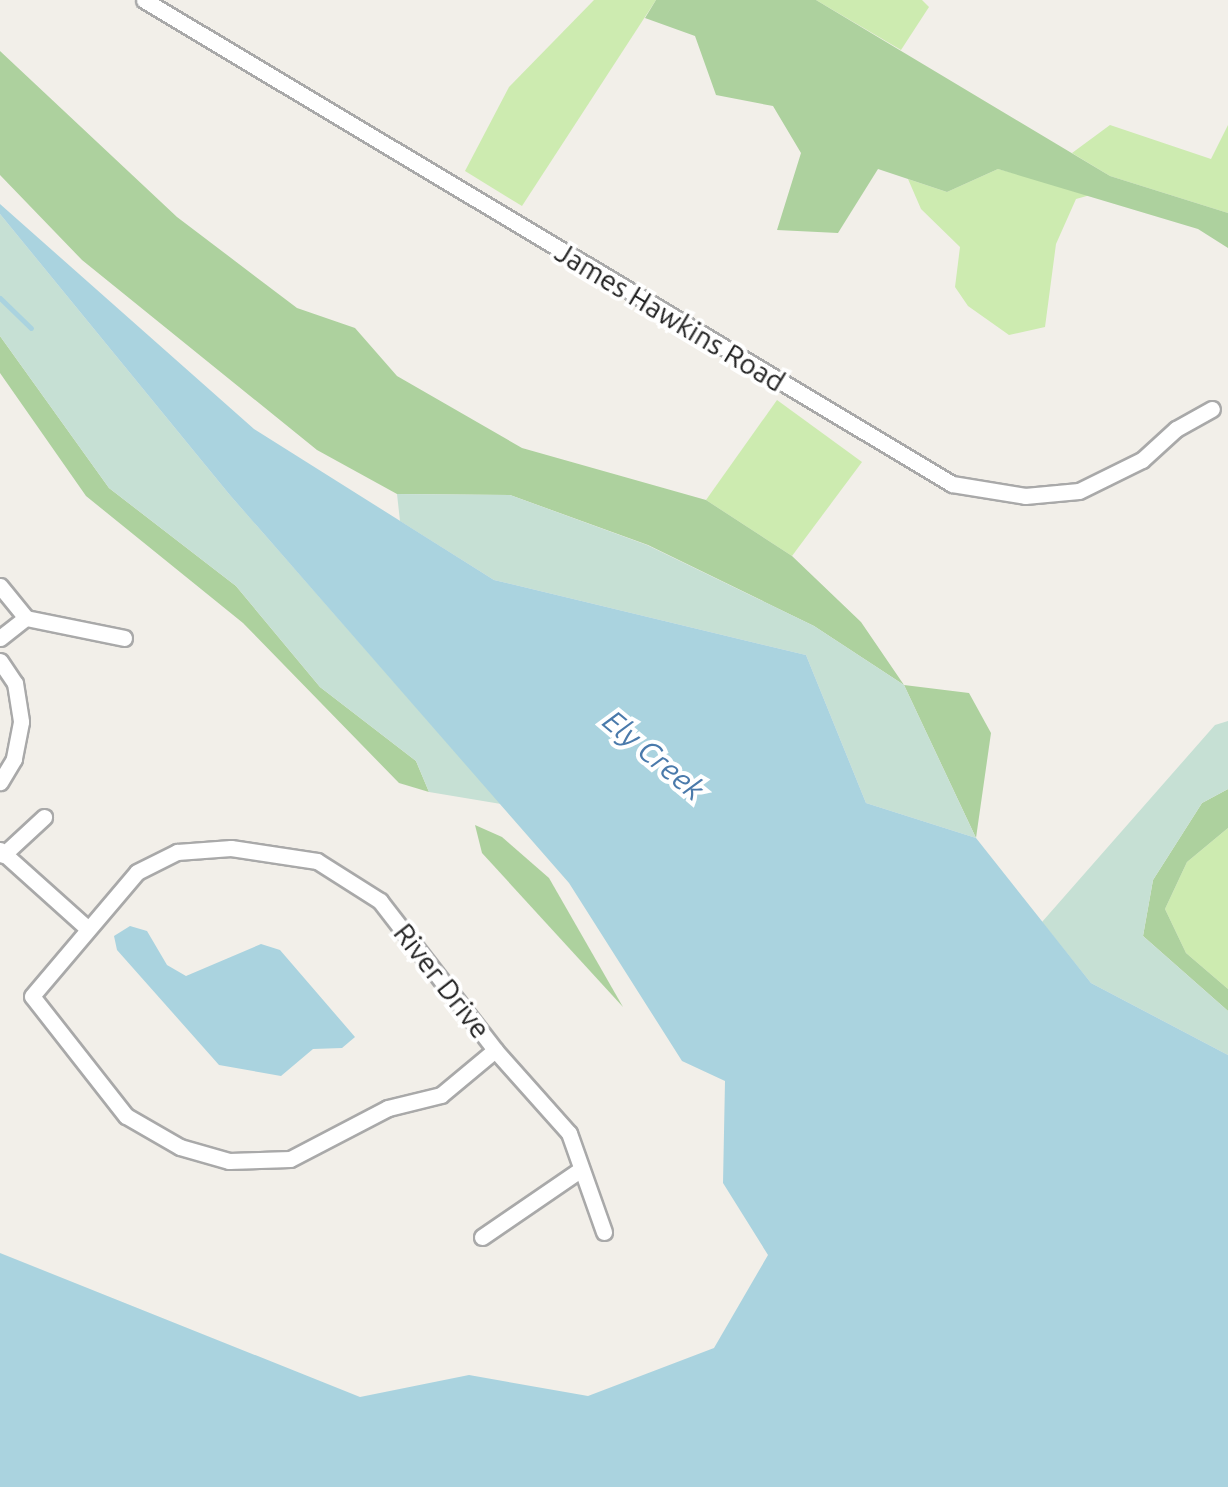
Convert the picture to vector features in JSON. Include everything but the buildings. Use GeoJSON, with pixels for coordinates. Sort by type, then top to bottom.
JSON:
{"type":"FeatureCollection","features":[{"type":"Feature","properties":{"kind":"street","name":"James Hawkins Road"},"geometry":{"type":"LineString","coordinates":[[144,0],[952,484],[1025,496],[1079,491],[1142,460],[1176,429],[1212,408]]}},
{"type":"Feature","properties":{"kind":"street"},"geometry":{"type":"LineString","coordinates":[[0,586],[26,618],[124,638]]}},
{"type":"Feature","properties":{"kind":"street"},"geometry":{"type":"LineString","coordinates":[[0,638],[26,618]]}},
{"type":"Feature","properties":{"kind":"street"},"geometry":{"type":"LineString","coordinates":[[0,661],[15,683],[21,722],[14,759],[0,782]]}},
{"type":"Feature","properties":{"kind":"street"},"geometry":{"type":"LineString","coordinates":[[44,817],[1,853],[87,928]]}},
{"type":"Feature","properties":{"kind":"street","name":"River Drive"},"geometry":{"type":"LineString","coordinates":[[232,848],[317,861],[380,900],[495,1050],[442,1095],[388,1108],[290,1159],[213,1156],[126,1116],[32,996],[137,872],[177,852],[232,848]]}},
{"type":"Feature","properties":{"kind":"street"},"geometry":{"type":"LineString","coordinates":[[495,1050],[569,1133],[604,1232]]}},
{"type":"Feature","properties":{"kind":"street"},"geometry":{"type":"LineString","coordinates":[[482,1237],[580,1170]]}},
{"type":"Feature","properties":{"kind":"green space"},"geometry":{"type":"Polygon","coordinates":[[[594,0],[656,0],[522,206],[465,171],[509,87],[594,0]]]}},
{"type":"Feature","properties":{"kind":"green space"},"geometry":{"type":"Polygon","coordinates":[[[656,0],[816,0],[1110,176],[1228,213],[1228,248],[1198,229],[998,169],[947,192],[878,169],[838,233],[777,230],[801,153],[773,106],[716,95],[695,36],[645,18],[656,0]]]}},
{"type":"Feature","properties":{"kind":"green space"},"geometry":{"type":"Polygon","coordinates":[[[816,0],[922,0],[929,7],[901,50],[816,0]]]}},
{"type":"Feature","properties":{"kind":"green space"},"geometry":{"type":"Polygon","coordinates":[[[0,51],[177,217],[297,308],[355,328],[397,376],[522,448],[706,500],[792,556],[861,622],[904,685],[814,626],[648,545],[510,495],[397,494],[317,450],[82,260],[0,175],[0,51]]]}},
{"type":"Feature","properties":{"kind":"green space"},"geometry":{"type":"Polygon","coordinates":[[[1110,125],[1211,159],[1228,125],[1228,213],[1110,176],[1072,153],[1110,125]]]}},
{"type":"Feature","properties":{"kind":"green space"},"geometry":{"type":"Polygon","coordinates":[[[998,169],[1094,194],[1076,199],[1056,244],[1045,327],[1009,335],[968,306],[955,287],[960,247],[921,209],[908,179],[947,192],[998,169]]]}},
{"type":"Feature","properties":{"kind":"green space"},"geometry":{"type":"Polygon","coordinates":[[[0,214],[229,494],[501,804],[429,792],[416,761],[320,687],[236,586],[109,488],[0,336],[0,214]]]}},
{"type":"Feature","properties":{"kind":"green space"},"geometry":{"type":"Polygon","coordinates":[[[0,336],[109,488],[236,586],[320,687],[416,761],[429,792],[399,783],[243,623],[86,496],[0,373],[0,336]]]}},
{"type":"Feature","properties":{"kind":"green space"},"geometry":{"type":"Polygon","coordinates":[[[777,400],[862,462],[792,556],[706,500],[777,400]]]}},
{"type":"Feature","properties":{"kind":"green space"},"geometry":{"type":"Polygon","coordinates":[[[397,494],[510,495],[647,545],[814,626],[904,685],[976,838],[866,803],[806,655],[494,580],[400,521],[397,494]]]}},
{"type":"Feature","properties":{"kind":"green space"},"geometry":{"type":"Polygon","coordinates":[[[904,685],[969,693],[991,733],[976,838],[904,685]]]}},
{"type":"Feature","properties":{"kind":"green space"},"geometry":{"type":"Polygon","coordinates":[[[1228,721],[1228,789],[1202,803],[1153,880],[1143,936],[1228,1011],[1228,1055],[1091,983],[1042,922],[1215,725],[1228,721]]]}},
{"type":"Feature","properties":{"kind":"green space"},"geometry":{"type":"Polygon","coordinates":[[[1228,789],[1228,828],[1187,862],[1165,909],[1186,953],[1228,989],[1228,1011],[1143,936],[1153,880],[1202,803],[1228,789]]]}},
{"type":"Feature","properties":{"kind":"green space"},"geometry":{"type":"Polygon","coordinates":[[[475,825],[502,837],[549,878],[623,1007],[482,853],[475,825]]]}},
{"type":"Feature","properties":{"kind":"green space"},"geometry":{"type":"Polygon","coordinates":[[[1228,828],[1228,989],[1186,953],[1165,909],[1187,862],[1228,828]]]}},
{"type":"Feature","properties":{"kind":"water","name":"Ely Creek"},"geometry":{"type":"Polygon","coordinates":[[[0,204],[254,429],[494,580],[806,655],[866,803],[976,838],[1091,983],[1228,1055],[1228,1487],[0,1487],[0,1253],[360,1397],[469,1375],[588,1396],[714,1348],[768,1255],[723,1183],[725,1081],[682,1061],[569,883],[229,494],[0,214],[0,204]]]}},
{"type":"Feature","properties":{"kind":"water"},"geometry":{"type":"Polygon","coordinates":[[[130,926],[147,931],[167,965],[186,976],[261,944],[280,950],[355,1037],[342,1048],[313,1049],[281,1076],[219,1065],[117,950],[114,936],[130,926]]]}},
{"type":"Feature","properties":{"kind":"waterway"},"geometry":{"type":"LineString","coordinates":[[0,298],[31,328]]}}]}
